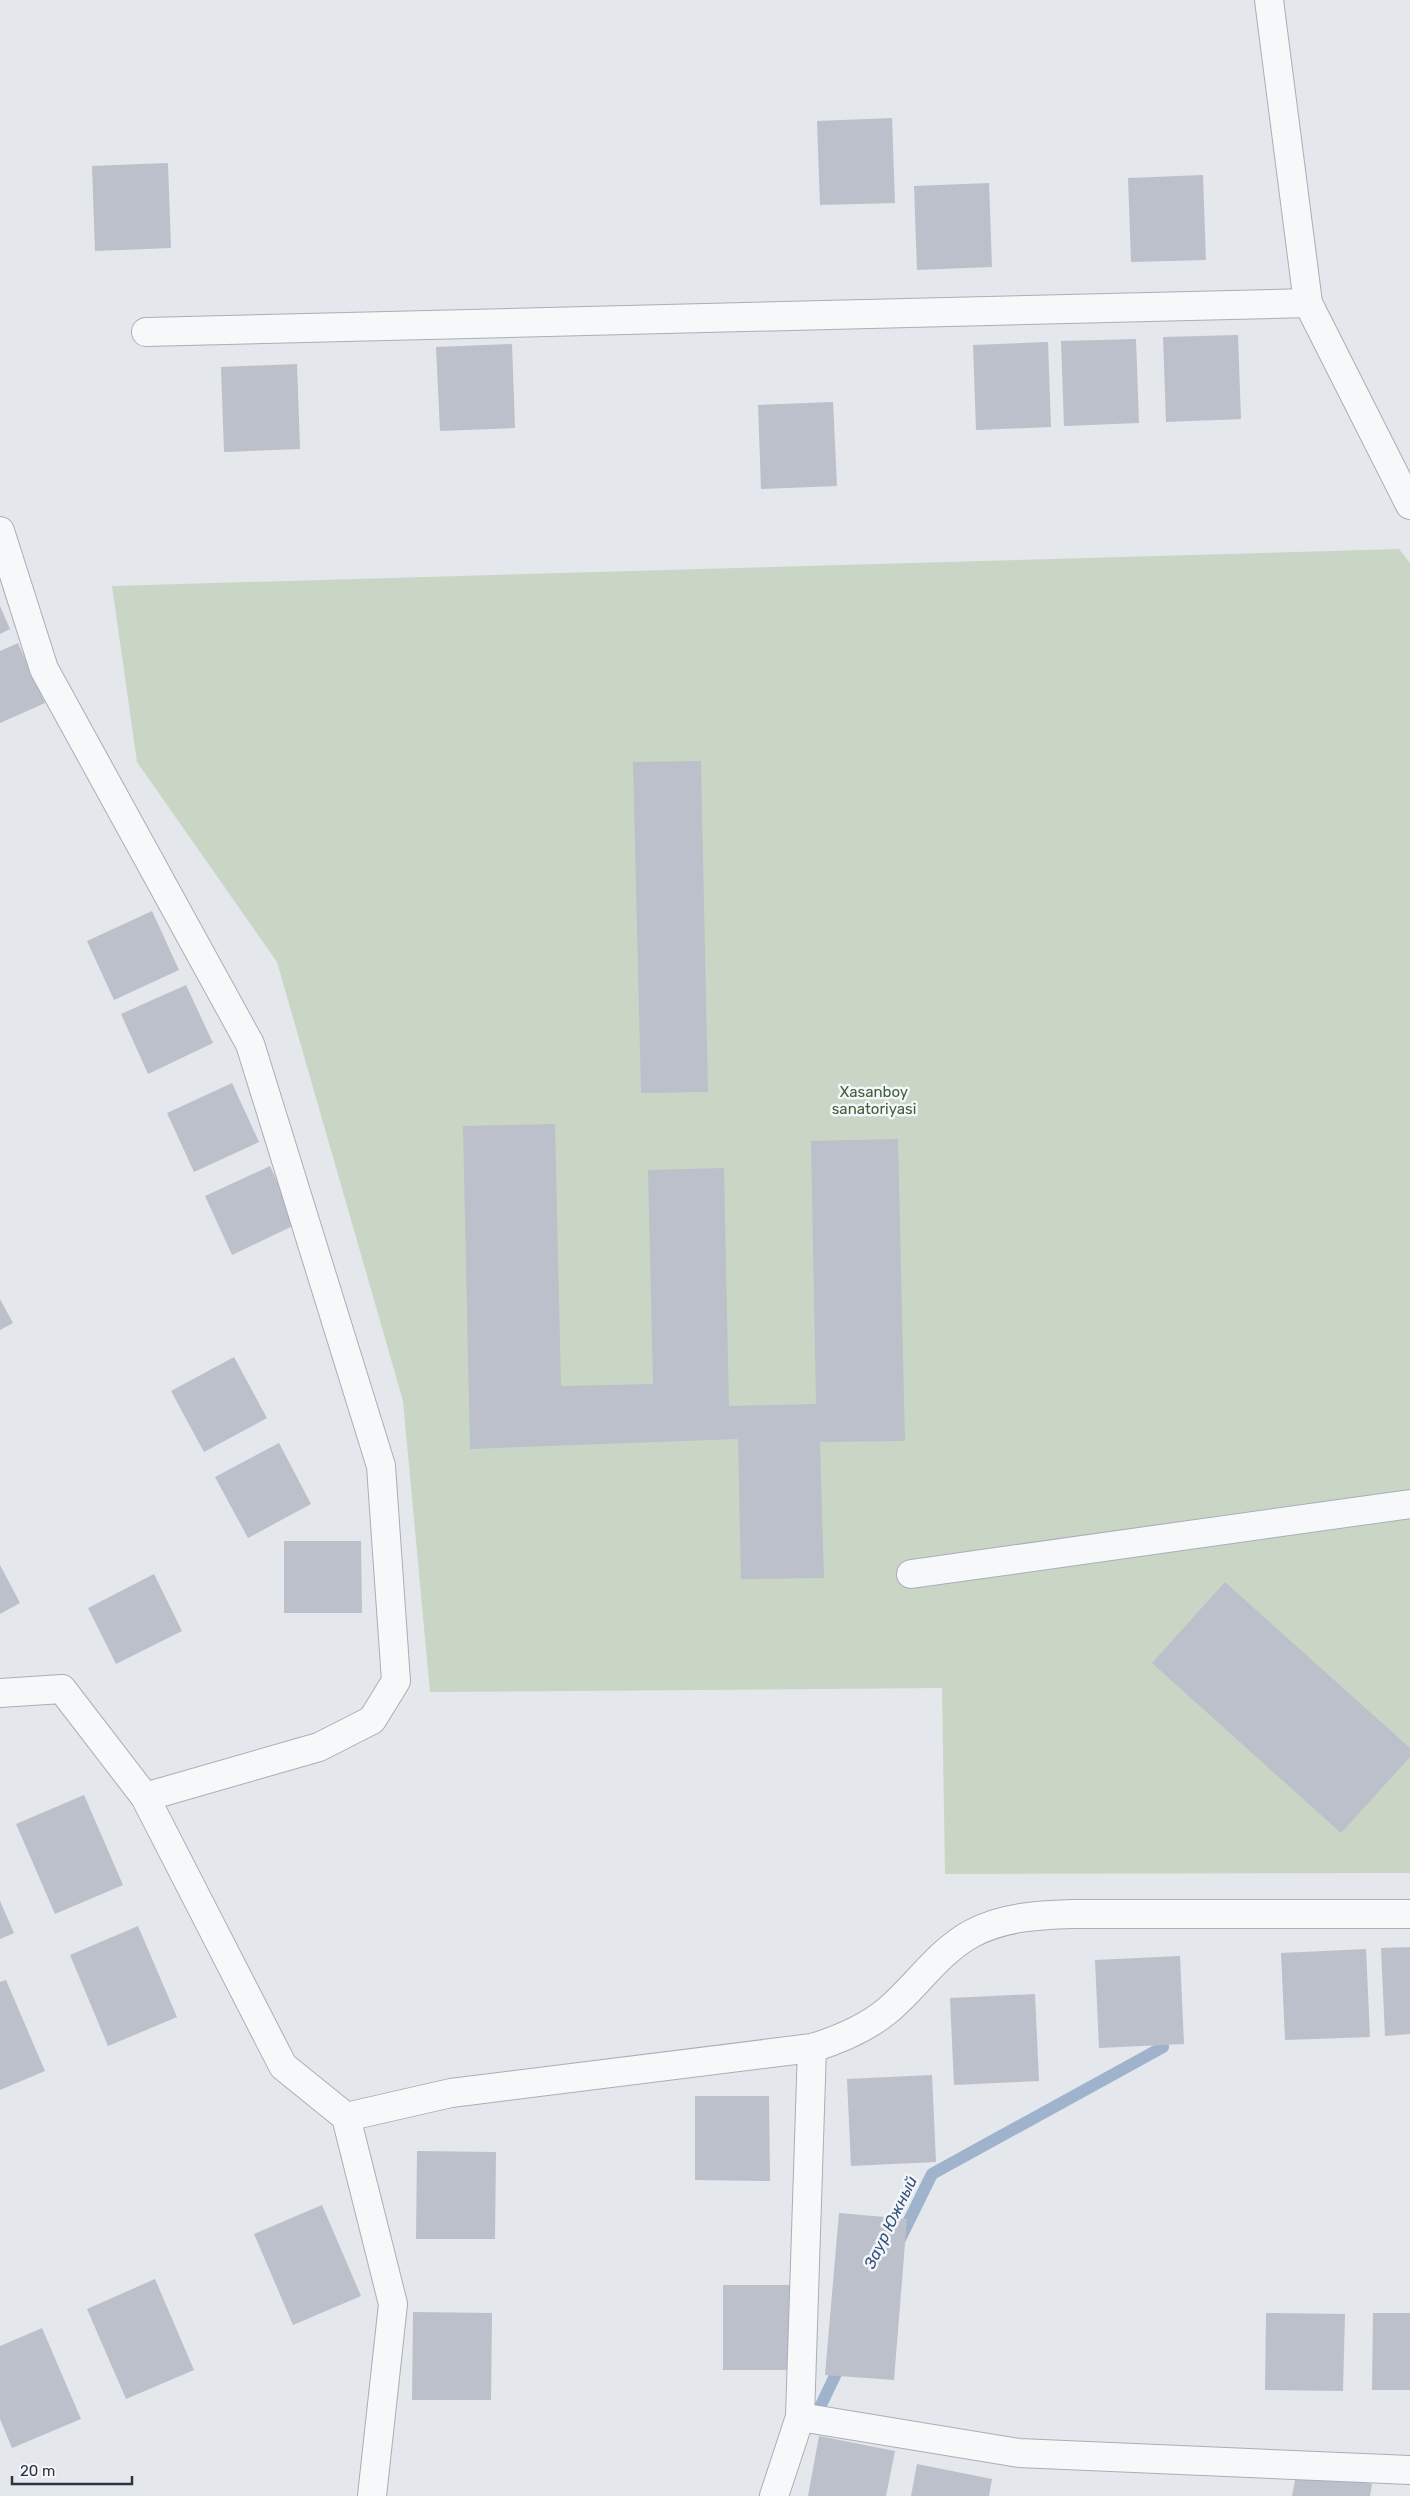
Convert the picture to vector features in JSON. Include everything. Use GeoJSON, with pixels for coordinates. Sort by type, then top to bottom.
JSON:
{"type":"FeatureCollection","features":[{"type":"Feature","properties":{"kind":"street"},"geometry":{"type":"LineString","coordinates":[[1270,0],[1308,304],[1410,505]]}},
{"type":"Feature","properties":{"kind":"street"},"geometry":{"type":"LineString","coordinates":[[146,332],[1308,304]]}},
{"type":"Feature","properties":{"kind":"street"},"geometry":{"type":"LineString","coordinates":[[0,531],[44,669],[250,1044],[381,1466],[396,1681],[372,1720],[320,1747],[145,1797]]}},
{"type":"Feature","properties":{"kind":"street"},"geometry":{"type":"LineString","coordinates":[[911,1574],[1410,1504]]}},
{"type":"Feature","properties":{"kind":"street"},"geometry":{"type":"LineString","coordinates":[[0,1693],[62,1689],[145,1797],[283,2066],[346,2117],[393,2304],[372,2496]]}},
{"type":"Feature","properties":{"kind":"street"},"geometry":{"type":"LineString","coordinates":[[346,2117],[451,2093],[812,2048],[833,2041],[872,2021],[887,2011],[944,1954],[972,1934],[1007,1920],[1040,1915],[1072,1914],[1410,1914]]}},
{"type":"Feature","properties":{"kind":"street"},"geometry":{"type":"LineString","coordinates":[[774,2496],[800,2417],[812,2048]]}},
{"type":"Feature","properties":{"kind":"street"},"geometry":{"type":"LineString","coordinates":[[800,2417],[1019,2453],[1410,2470]]}},
{"type":"Feature","properties":{"kind":"green space","name":"Xasanboy sanatoriyasi"},"geometry":{"type":"Polygon","coordinates":[[[1399,549],[1410,563],[1410,1873],[945,1874],[942,1688],[430,1692],[403,1401],[277,962],[137,762],[112,586],[1399,549]]]}},
{"type":"Feature","properties":{"kind":"building"},"geometry":{"type":"Polygon","coordinates":[[[892,118],[895,203],[820,205],[817,121],[892,118]]]}},
{"type":"Feature","properties":{"kind":"building"},"geometry":{"type":"Polygon","coordinates":[[[168,163],[171,248],[95,251],[92,166],[168,163]]]}},
{"type":"Feature","properties":{"kind":"building"},"geometry":{"type":"Polygon","coordinates":[[[1203,175],[1206,260],[1131,262],[1128,178],[1203,175]]]}},
{"type":"Feature","properties":{"kind":"building"},"geometry":{"type":"Polygon","coordinates":[[[989,183],[992,267],[917,270],[914,186],[989,183]]]}},
{"type":"Feature","properties":{"kind":"building"},"geometry":{"type":"Polygon","coordinates":[[[1238,335],[1241,419],[1166,422],[1163,337],[1238,335]]]}},
{"type":"Feature","properties":{"kind":"building"},"geometry":{"type":"Polygon","coordinates":[[[1136,339],[1139,423],[1064,426],[1061,341],[1136,339]]]}},
{"type":"Feature","properties":{"kind":"building"},"geometry":{"type":"Polygon","coordinates":[[[1048,342],[1051,427],[976,430],[973,345],[1048,342]]]}},
{"type":"Feature","properties":{"kind":"building"},"geometry":{"type":"Polygon","coordinates":[[[512,344],[515,428],[440,431],[436,347],[512,344]]]}},
{"type":"Feature","properties":{"kind":"building"},"geometry":{"type":"Polygon","coordinates":[[[297,364],[300,449],[224,452],[221,367],[297,364]]]}},
{"type":"Feature","properties":{"kind":"building"},"geometry":{"type":"Polygon","coordinates":[[[833,402],[837,486],[761,489],[758,405],[833,402]]]}},
{"type":"Feature","properties":{"kind":"building"},"geometry":{"type":"Polygon","coordinates":[[[0,606],[10,629],[0,634],[0,606]]]}},
{"type":"Feature","properties":{"kind":"building"},"geometry":{"type":"Polygon","coordinates":[[[18,643],[45,703],[0,723],[0,651],[18,643]]]}},
{"type":"Feature","properties":{"kind":"building"},"geometry":{"type":"Polygon","coordinates":[[[701,761],[708,1092],[641,1093],[633,762],[701,761]]]}},
{"type":"Feature","properties":{"kind":"building"},"geometry":{"type":"Polygon","coordinates":[[[152,911],[179,970],[114,1000],[87,941],[152,911]]]}},
{"type":"Feature","properties":{"kind":"building"},"geometry":{"type":"Polygon","coordinates":[[[186,985],[213,1043],[148,1074],[121,1014],[186,985]]]}},
{"type":"Feature","properties":{"kind":"building"},"geometry":{"type":"Polygon","coordinates":[[[232,1083],[259,1142],[194,1172],[167,1113],[232,1083]]]}},
{"type":"Feature","properties":{"kind":"building"},"geometry":{"type":"Polygon","coordinates":[[[555,1124],[561,1386],[653,1384],[648,1170],[724,1168],[729,1406],[816,1404],[811,1141],[898,1139],[905,1441],[820,1442],[824,1578],[741,1579],[738,1439],[470,1449],[463,1126],[555,1124]]]}},
{"type":"Feature","properties":{"kind":"building"},"geometry":{"type":"Polygon","coordinates":[[[270,1166],[297,1224],[232,1255],[205,1196],[270,1166]]]}},
{"type":"Feature","properties":{"kind":"building"},"geometry":{"type":"Polygon","coordinates":[[[0,1299],[13,1323],[0,1330],[0,1299]]]}},
{"type":"Feature","properties":{"kind":"building"},"geometry":{"type":"Polygon","coordinates":[[[234,1357],[267,1418],[204,1452],[171,1391],[234,1357]]]}},
{"type":"Feature","properties":{"kind":"building"},"geometry":{"type":"Polygon","coordinates":[[[279,1443],[311,1504],[248,1538],[215,1477],[279,1443]]]}},
{"type":"Feature","properties":{"kind":"building"},"geometry":{"type":"Polygon","coordinates":[[[284,1541],[361,1541],[362,1613],[284,1613],[284,1541]]]}},
{"type":"Feature","properties":{"kind":"building"},"geometry":{"type":"Polygon","coordinates":[[[0,1565],[20,1603],[0,1614],[0,1565]]]}},
{"type":"Feature","properties":{"kind":"building"},"geometry":{"type":"Polygon","coordinates":[[[154,1574],[182,1631],[116,1664],[88,1608],[154,1574]]]}},
{"type":"Feature","properties":{"kind":"building"},"geometry":{"type":"Polygon","coordinates":[[[1225,1582],[1410,1748],[1410,1757],[1341,1833],[1152,1663],[1225,1582]]]}},
{"type":"Feature","properties":{"kind":"building"},"geometry":{"type":"Polygon","coordinates":[[[84,1795],[123,1885],[55,1914],[16,1824],[84,1795]]]}},
{"type":"Feature","properties":{"kind":"building"},"geometry":{"type":"Polygon","coordinates":[[[0,1901],[14,1933],[0,1939],[0,1901]]]}},
{"type":"Feature","properties":{"kind":"building"},"geometry":{"type":"Polygon","coordinates":[[[138,1926],[177,2017],[108,2046],[70,1955],[138,1926]]]}},
{"type":"Feature","properties":{"kind":"building"},"geometry":{"type":"Polygon","coordinates":[[[1410,1947],[1410,2034],[1385,2036],[1381,1948],[1410,1947]]]}},
{"type":"Feature","properties":{"kind":"building"},"geometry":{"type":"Polygon","coordinates":[[[1366,1949],[1370,2037],[1285,2040],[1281,1953],[1366,1949]]]}},
{"type":"Feature","properties":{"kind":"building"},"geometry":{"type":"Polygon","coordinates":[[[1180,1956],[1184,2044],[1099,2048],[1095,1960],[1180,1956]]]}},
{"type":"Feature","properties":{"kind":"building"},"geometry":{"type":"Polygon","coordinates":[[[6,1980],[45,2071],[0,2090],[0,1982],[6,1980]]]}},
{"type":"Feature","properties":{"kind":"building"},"geometry":{"type":"Polygon","coordinates":[[[1035,1994],[1039,2081],[954,2085],[950,1998],[1035,1994]]]}},
{"type":"Feature","properties":{"kind":"building"},"geometry":{"type":"Polygon","coordinates":[[[932,2075],[936,2162],[851,2166],[847,2079],[932,2075]]]}},
{"type":"Feature","properties":{"kind":"building"},"geometry":{"type":"Polygon","coordinates":[[[695,2096],[769,2096],[770,2181],[695,2180],[695,2096]]]}},
{"type":"Feature","properties":{"kind":"building"},"geometry":{"type":"Polygon","coordinates":[[[417,2151],[496,2152],[495,2239],[416,2239],[417,2151]]]}},
{"type":"Feature","properties":{"kind":"building"},"geometry":{"type":"Polygon","coordinates":[[[322,2205],[361,2296],[293,2325],[254,2234],[322,2205]]]}},
{"type":"Feature","properties":{"kind":"building"},"geometry":{"type":"Polygon","coordinates":[[[839,2213],[907,2219],[894,2380],[825,2375],[839,2213]]]}},
{"type":"Feature","properties":{"kind":"building"},"geometry":{"type":"Polygon","coordinates":[[[155,2279],[194,2370],[126,2399],[87,2309],[155,2279]]]}},
{"type":"Feature","properties":{"kind":"building"},"geometry":{"type":"Polygon","coordinates":[[[723,2285],[799,2285],[799,2370],[723,2370],[723,2285]]]}},
{"type":"Feature","properties":{"kind":"building"},"geometry":{"type":"Polygon","coordinates":[[[413,2312],[492,2313],[491,2400],[412,2400],[413,2312]]]}},
{"type":"Feature","properties":{"kind":"building"},"geometry":{"type":"Polygon","coordinates":[[[1266,2313],[1345,2314],[1343,2391],[1265,2390],[1266,2313]]]}},
{"type":"Feature","properties":{"kind":"building"},"geometry":{"type":"Polygon","coordinates":[[[1373,2313],[1410,2313],[1410,2390],[1372,2390],[1373,2313]]]}},
{"type":"Feature","properties":{"kind":"building"},"geometry":{"type":"Polygon","coordinates":[[[42,2328],[81,2419],[12,2448],[0,2419],[0,2346],[42,2328]]]}},
{"type":"Feature","properties":{"kind":"building"},"geometry":{"type":"Polygon","coordinates":[[[819,2436],[895,2451],[886,2496],[808,2496],[819,2436]]]}},
{"type":"Feature","properties":{"kind":"building"},"geometry":{"type":"Polygon","coordinates":[[[917,2464],[992,2479],[989,2496],[911,2496],[917,2464]]]}},
{"type":"Feature","properties":{"kind":"building"},"geometry":{"type":"Polygon","coordinates":[[[1297,2470],[1372,2484],[1370,2496],[1292,2496],[1297,2470]]]}},
{"type":"Feature","properties":{"kind":"waterway","name":"Заур Южный"},"geometry":{"type":"LineString","coordinates":[[899,2241],[932,2174],[1163,2047]]}},
{"type":"Feature","properties":{"kind":"waterway","name":"Заур Южный"},"geometry":{"type":"LineString","coordinates":[[813,2422],[842,2361]]}}]}
